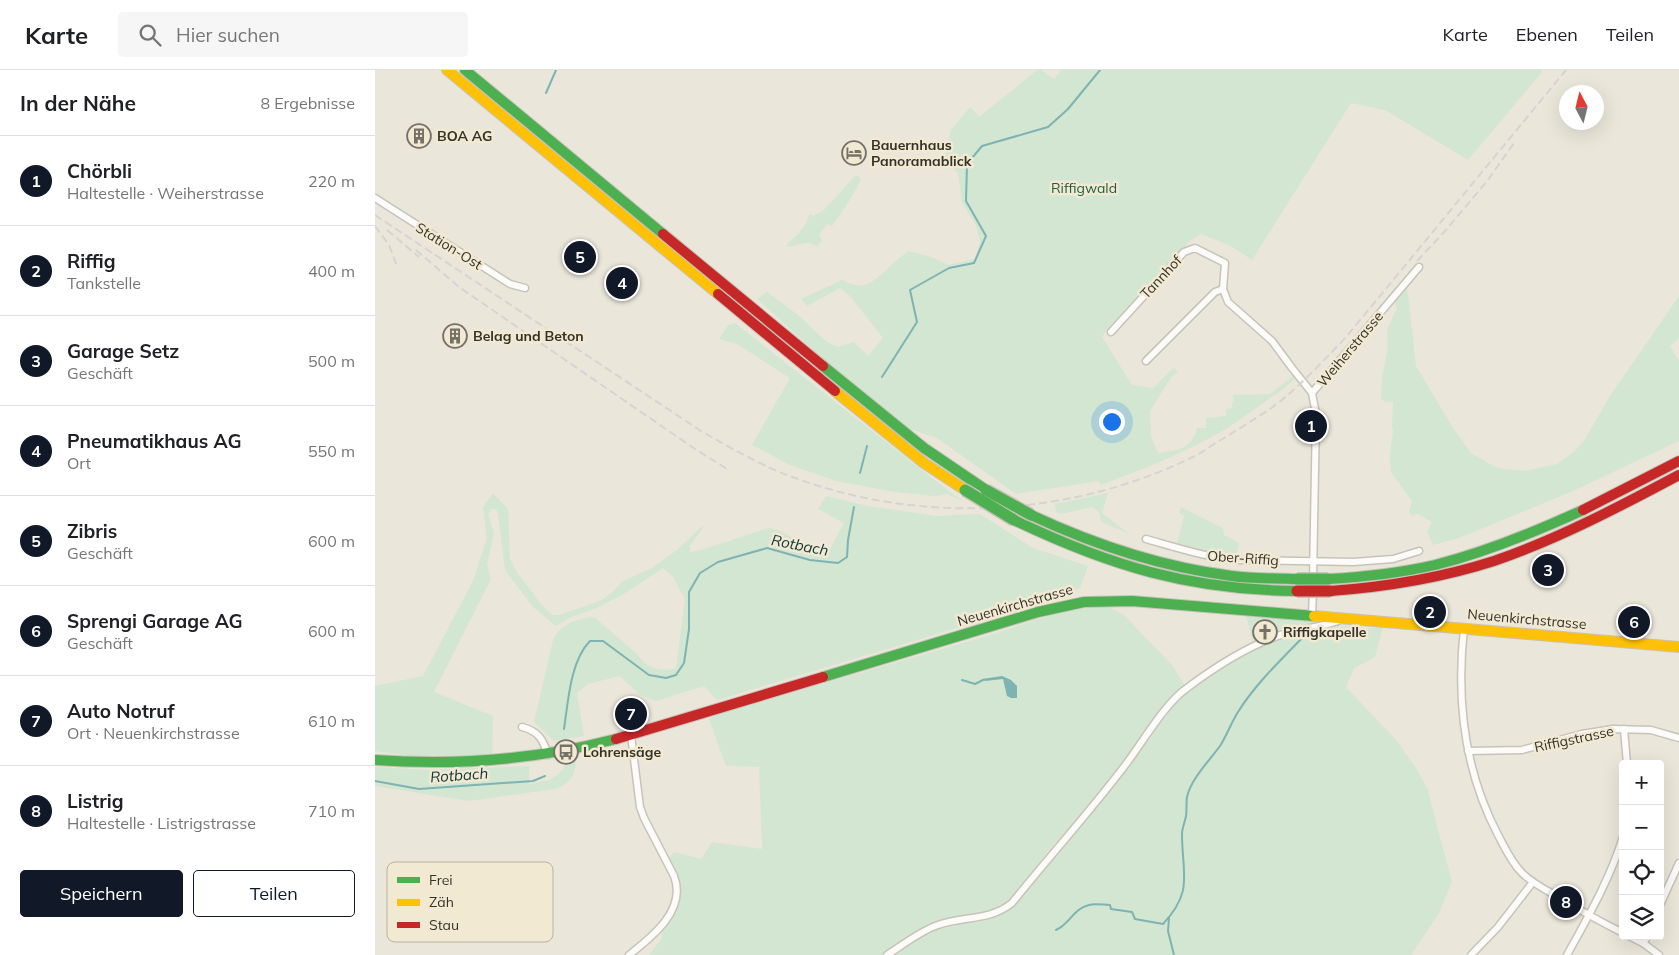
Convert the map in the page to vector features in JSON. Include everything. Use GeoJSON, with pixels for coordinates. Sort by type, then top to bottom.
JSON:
{"type":"FeatureCollection","features":[{"type":"Feature","properties":{"kind":"main road"},"geometry":{"type":"LineString","coordinates":[[447,70],[820,379],[921,452],[1031,515],[1095,544],[1155,562],[1225,576],[1328,579],[1378,575],[1454,560],[1491,548],[1555,523],[1679,461]]}},
{"type":"Feature","properties":{"kind":"main road"},"geometry":{"type":"LineString","coordinates":[[465,70],[827,369],[965,490],[1014,520],[1089,554],[1127,567],[1207,585],[1235,588],[1330,591],[1394,585],[1468,569],[1545,540],[1622,505],[1679,475]]}},
{"type":"Feature","properties":{"kind":"main road"},"geometry":{"type":"LineString","coordinates":[[475,70],[522,116]]}},
{"type":"Feature","properties":{"kind":"main road"},"geometry":{"type":"LineString","coordinates":[[1622,505],[1641,499],[1679,481]]}},
{"type":"Feature","properties":{"kind":"main road","name":"Neuenkirchstrasse"},"geometry":{"type":"LineString","coordinates":[[375,760],[447,764],[499,762],[588,747],[1038,612],[1081,602],[1099,600],[1126,600],[1312,615],[1679,647]]}},
{"type":"Feature","properties":{"kind":"street","name":"Station-Ost"},"geometry":{"type":"LineString","coordinates":[[375,198],[510,284],[525,288]]}},
{"type":"Feature","properties":{"kind":"street","name":"Tannhof"},"geometry":{"type":"LineString","coordinates":[[1111,332],[1184,252],[1189,249],[1195,248],[1225,263],[1223,289]]}},
{"type":"Feature","properties":{"kind":"street","name":"Weiherstrasse"},"geometry":{"type":"LineString","coordinates":[[1312,615],[1316,414],[1312,392],[1419,267]]}},
{"type":"Feature","properties":{"kind":"street"},"geometry":{"type":"LineString","coordinates":[[1146,360],[1215,292],[1223,289],[1228,302],[1267,336],[1312,392]]}},
{"type":"Feature","properties":{"kind":"street","name":"Ober-Riffig"},"geometry":{"type":"LineString","coordinates":[[1146,539],[1223,559],[1313,561]]}},
{"type":"Feature","properties":{"kind":"street"},"geometry":{"type":"LineString","coordinates":[[1313,561],[1353,562],[1393,558],[1419,551]]}},
{"type":"Feature","properties":{"kind":"street"},"geometry":{"type":"LineString","coordinates":[[887,955],[927,929],[950,921],[978,918],[993,914],[1004,910],[1012,904],[1117,777],[1167,707],[1186,688],[1235,657],[1269,640],[1287,633],[1347,618]]}},
{"type":"Feature","properties":{"kind":"street"},"geometry":{"type":"LineString","coordinates":[[1464,628],[1461,696],[1468,751],[1475,780],[1491,821],[1511,860],[1533,882],[1589,916],[1619,931]]}},
{"type":"Feature","properties":{"kind":"street"},"geometry":{"type":"LineString","coordinates":[[521,727],[531,729],[541,737],[548,755]]}},
{"type":"Feature","properties":{"kind":"street"},"geometry":{"type":"LineString","coordinates":[[1624,728],[1627,760]]}},
{"type":"Feature","properties":{"kind":"street","name":"Riffigstrasse"},"geometry":{"type":"LineString","coordinates":[[1468,751],[1522,750],[1582,734],[1624,728],[1651,730],[1679,738]]}},
{"type":"Feature","properties":{"kind":"street"},"geometry":{"type":"LineString","coordinates":[[629,955],[660,927],[668,917],[678,895],[674,876],[640,807],[631,735]]}},
{"type":"Feature","properties":{"kind":"street"},"geometry":{"type":"LineString","coordinates":[[1567,955],[1605,883],[1619,847]]}},
{"type":"Feature","properties":{"kind":"street"},"geometry":{"type":"LineString","coordinates":[[1664,896],[1679,863]]}},
{"type":"Feature","properties":{"kind":"street"},"geometry":{"type":"LineString","coordinates":[[1471,955],[1498,927],[1533,882]]}},
{"type":"Feature","properties":{"kind":"street"},"geometry":{"type":"LineString","coordinates":[[1637,940],[1659,955]]}},
{"type":"Feature","properties":{"kind":"green space","name":"Riffigwald"},"geometry":{"type":"Polygon","coordinates":[[[1037,70],[1041,70],[1054,79],[1061,70],[1541,70],[1542,72],[1468,160],[1385,110],[1351,103],[1252,260],[1231,246],[1201,234],[1188,242],[1183,250],[1108,328],[1102,337],[1132,385],[1153,388],[1173,368],[1178,372],[1172,376],[1150,411],[1151,436],[1158,453],[1183,448],[1191,441],[1197,428],[1206,428],[1206,418],[1226,416],[1226,409],[1232,408],[1232,403],[1234,402],[1233,395],[1270,394],[1293,376],[1295,379],[1277,394],[1224,430],[1148,467],[1101,485],[1098,481],[1016,494],[937,438],[905,427],[829,364],[757,299],[767,292],[798,315],[827,342],[838,347],[854,342],[868,356],[883,338],[850,296],[840,288],[807,306],[801,299],[842,280],[858,285],[870,283],[909,251],[931,257],[949,265],[975,259],[980,242],[976,225],[962,202],[958,174],[945,157],[951,130],[970,107],[979,117],[1037,70]]]}},
{"type":"Feature","properties":{"kind":"green space"},"geometry":{"type":"Polygon","coordinates":[[[856,175],[860,178],[860,182],[832,226],[827,224],[819,235],[822,240],[817,247],[806,243],[787,247],[787,244],[803,228],[809,215],[813,216],[823,211],[856,175]]]}},
{"type":"Feature","properties":{"kind":"green space"},"geometry":{"type":"Polygon","coordinates":[[[1407,286],[1416,366],[1453,428],[1471,453],[1497,468],[1525,471],[1557,464],[1574,452],[1585,439],[1610,396],[1679,296],[1679,338],[1670,346],[1679,361],[1679,441],[1573,491],[1459,538],[1433,545],[1427,532],[1432,522],[1418,514],[1412,516],[1409,511],[1412,501],[1391,472],[1393,402],[1386,402],[1381,399],[1382,377],[1388,348],[1387,330],[1397,308],[1394,300],[1407,286]]]}},
{"type":"Feature","properties":{"kind":"green space"},"geometry":{"type":"Polygon","coordinates":[[[735,323],[963,501],[947,494],[935,496],[895,492],[836,481],[790,465],[752,445],[790,378],[737,344],[719,339],[728,325],[735,323]]]}},
{"type":"Feature","properties":{"kind":"green space"},"geometry":{"type":"Polygon","coordinates":[[[493,493],[508,509],[510,559],[516,571],[541,604],[552,615],[559,615],[602,600],[614,591],[621,582],[652,568],[677,550],[702,526],[703,528],[690,546],[690,552],[769,528],[778,530],[827,555],[844,523],[818,509],[826,496],[868,506],[936,516],[980,514],[1033,548],[1088,566],[1080,588],[990,618],[717,700],[704,686],[656,701],[640,695],[620,676],[588,684],[577,693],[584,736],[554,741],[534,722],[556,634],[576,620],[594,617],[649,666],[664,670],[676,669],[685,599],[673,577],[663,568],[627,592],[595,609],[571,617],[556,626],[533,607],[505,570],[498,513],[496,509],[492,509],[488,514],[494,533],[487,565],[491,579],[434,692],[493,716],[492,755],[408,756],[375,751],[375,686],[423,676],[473,581],[487,538],[483,507],[493,493]]]}},
{"type":"Feature","properties":{"kind":"green space"},"geometry":{"type":"Polygon","coordinates":[[[1108,493],[1102,513],[1128,533],[1101,522],[1099,512],[1092,507],[1061,514],[1056,512],[1055,504],[1108,493]]]}},
{"type":"Feature","properties":{"kind":"green space"},"geometry":{"type":"Polygon","coordinates":[[[1181,507],[1223,528],[1224,535],[1239,543],[1237,553],[1225,556],[1217,555],[1177,544],[1184,516],[1179,513],[1181,507]]]}},
{"type":"Feature","properties":{"kind":"green space"},"geometry":{"type":"Polygon","coordinates":[[[1102,604],[1123,614],[1172,665],[1185,686],[1125,764],[1047,852],[1013,900],[989,913],[953,919],[885,955],[649,955],[662,938],[661,929],[676,903],[680,889],[676,876],[667,861],[674,852],[701,859],[712,842],[762,849],[759,767],[726,766],[709,719],[719,714],[997,633],[1073,607],[1102,604]]]}},
{"type":"Feature","properties":{"kind":"green space"},"geometry":{"type":"Polygon","coordinates":[[[1246,614],[1273,618],[1324,619],[1326,621],[1253,645],[1246,614]]]}},
{"type":"Feature","properties":{"kind":"green space"},"geometry":{"type":"Polygon","coordinates":[[[1349,626],[1368,629],[1383,627],[1375,657],[1354,668],[1346,687],[1397,741],[1427,788],[1452,882],[1439,913],[1411,955],[891,955],[928,931],[944,925],[1003,911],[1173,704],[1193,685],[1251,651],[1286,635],[1331,627],[1349,626]]]}},
{"type":"Feature","properties":{"kind":"green space"},"geometry":{"type":"Polygon","coordinates":[[[576,756],[572,777],[561,787],[555,789],[469,801],[375,786],[375,767],[429,770],[529,766],[529,784],[549,780],[559,774],[569,761],[576,756]]]}},
{"type":"Feature","properties":{"kind":"water"},"geometry":{"type":"Polygon","coordinates":[[[1002,676],[1011,680],[1017,686],[1017,698],[1007,696],[1003,679],[985,681],[982,679],[1002,676]]]}},
{"type":"Feature","properties":{"kind":"waterway"},"geometry":{"type":"LineString","coordinates":[[546,93],[556,70]]}},
{"type":"Feature","properties":{"kind":"waterway","name":"Rotbach"},"geometry":{"type":"LineString","coordinates":[[882,377],[917,322],[910,290],[949,268],[974,263],[986,236],[966,201],[967,164],[982,146],[1048,127],[1068,109],[1100,70]]}},
{"type":"Feature","properties":{"kind":"waterway","name":"Rotbach"},"geometry":{"type":"LineString","coordinates":[[860,473],[867,446]]}},
{"type":"Feature","properties":{"kind":"waterway","name":"Rotbach"},"geometry":{"type":"LineString","coordinates":[[564,729],[574,671],[583,649],[590,641],[603,641],[649,675],[666,678],[676,675],[684,663],[689,629],[689,592],[700,573],[718,562],[767,548],[810,560],[838,563],[847,557],[854,507]]}},
{"type":"Feature","properties":{"kind":"waterway"},"geometry":{"type":"LineString","coordinates":[[1056,930],[1061,928],[1079,909],[1094,904],[1110,905],[1111,909],[1132,912],[1135,919],[1163,924],[1173,912],[1183,892],[1182,832],[1189,790],[1201,770],[1220,746],[1245,701],[1270,671],[1306,634]]}},
{"type":"Feature","properties":{"kind":"waterway"},"geometry":{"type":"LineString","coordinates":[[962,680],[975,684],[983,680]]}},
{"type":"Feature","properties":{"kind":"waterway","name":"Rotbach"},"geometry":{"type":"LineString","coordinates":[[375,781],[419,789],[533,781],[545,776]]}},
{"type":"Feature","properties":{"kind":"waterway"},"geometry":{"type":"LineString","coordinates":[[1169,918],[1168,931],[1174,955]]}},
{"type":"Feature","properties":{"kind":"railway"},"geometry":{"type":"LineString","coordinates":[[375,215],[701,431],[771,468],[795,478],[844,493],[894,503],[945,508],[996,508],[1047,502],[1097,492],[1146,477],[1200,454],[1281,401],[1347,336],[1566,70]]}},
{"type":"Feature","properties":{"kind":"railway"},"geometry":{"type":"LineString","coordinates":[[1417,261],[1488,180],[1514,143]]}},
{"type":"Feature","properties":{"kind":"railway"},"geometry":{"type":"LineString","coordinates":[[375,226],[389,245],[397,266]]}},
{"type":"Feature","properties":{"kind":"railway"},"geometry":{"type":"LineString","coordinates":[[387,230],[419,257]]}},
{"type":"Feature","properties":{"kind":"railway"},"geometry":{"type":"LineString","coordinates":[[416,250],[459,287],[727,469]]}},
{"type":"Feature","properties":{"kind":"traffic: fast"},"geometry":{"type":"LineString","coordinates":[[465,70],[663,234]]}},
{"type":"Feature","properties":{"kind":"traffic: fast"},"geometry":{"type":"LineString","coordinates":[[823,366],[924,448],[986,490]]}},
{"type":"Feature","properties":{"kind":"traffic: fast"},"geometry":{"type":"LineString","coordinates":[[965,490],[1014,520]]}},
{"type":"Feature","properties":{"kind":"traffic: fast"},"geometry":{"type":"LineString","coordinates":[[986,490],[1031,515]]}},
{"type":"Feature","properties":{"kind":"traffic: fast"},"geometry":{"type":"LineString","coordinates":[[1328,579],[1382,574],[1435,565],[1510,541],[1583,510]]}},
{"type":"Feature","properties":{"kind":"traffic: fast"},"geometry":{"type":"LineString","coordinates":[[1031,515],[1079,536],[1154,561],[1240,577],[1297,579]]}},
{"type":"Feature","properties":{"kind":"traffic: fast"},"geometry":{"type":"LineString","coordinates":[[1014,520],[1084,550],[1151,572],[1221,586],[1258,590],[1297,591]]}},
{"type":"Feature","properties":{"kind":"traffic: fast"},"geometry":{"type":"LineString","coordinates":[[1297,579],[1328,579]]}},
{"type":"Feature","properties":{"kind":"traffic: fast"},"geometry":{"type":"LineString","coordinates":[[823,677],[1038,612],[1084,602],[1132,601],[1314,616]]}},
{"type":"Feature","properties":{"kind":"traffic: fast"},"geometry":{"type":"LineString","coordinates":[[375,760],[406,762],[496,760],[556,752],[616,739]]}},
{"type":"Feature","properties":{"kind":"traffic: slow"},"geometry":{"type":"LineString","coordinates":[[447,70],[718,294]]}},
{"type":"Feature","properties":{"kind":"traffic: slow"},"geometry":{"type":"LineString","coordinates":[[835,391],[924,463],[965,490]]}},
{"type":"Feature","properties":{"kind":"traffic: slow"},"geometry":{"type":"LineString","coordinates":[[1314,616],[1679,647]]}},
{"type":"Feature","properties":{"kind":"traffic: jam"},"geometry":{"type":"LineString","coordinates":[[663,234],[823,366]]}},
{"type":"Feature","properties":{"kind":"traffic: jam"},"geometry":{"type":"LineString","coordinates":[[718,294],[835,391]]}},
{"type":"Feature","properties":{"kind":"traffic: jam"},"geometry":{"type":"LineString","coordinates":[[1583,510],[1679,461]]}},
{"type":"Feature","properties":{"kind":"traffic: jam"},"geometry":{"type":"LineString","coordinates":[[1330,591],[1413,581],[1494,561],[1565,533],[1679,475]]}},
{"type":"Feature","properties":{"kind":"traffic: jam"},"geometry":{"type":"LineString","coordinates":[[1297,591],[1330,591]]}},
{"type":"Feature","properties":{"kind":"traffic: jam"},"geometry":{"type":"LineString","coordinates":[[616,739],[823,677]]}},
{"type":"Feature","properties":{"kind":"place","name":"BOA AG"},"geometry":{"type":"Point","coordinates":[419,136]}},
{"type":"Feature","properties":{"kind":"place","name":"Bauernhaus Panoramablick"},"geometry":{"type":"Point","coordinates":[854,153]}},
{"type":"Feature","properties":{"kind":"place","name":"Zibris"},"geometry":{"type":"Point","coordinates":[580,257]}},
{"type":"Feature","properties":{"kind":"place","name":"Pneumatikhaus AG"},"geometry":{"type":"Point","coordinates":[622,283]}},
{"type":"Feature","properties":{"kind":"place","name":"Belag und Beton"},"geometry":{"type":"Point","coordinates":[455,336]}},
{"type":"Feature","properties":{"kind":"place","name":"Chörbli"},"geometry":{"type":"Point","coordinates":[1311,426]}},
{"type":"Feature","properties":{"kind":"place","name":"Garage Setz"},"geometry":{"type":"Point","coordinates":[1548,570]}},
{"type":"Feature","properties":{"kind":"place","name":"Riffig"},"geometry":{"type":"Point","coordinates":[1430,612]}},
{"type":"Feature","properties":{"kind":"place","name":"Sprengi Garage AG"},"geometry":{"type":"Point","coordinates":[1634,622]}},
{"type":"Feature","properties":{"kind":"place","name":"Riffigkapelle"},"geometry":{"type":"Point","coordinates":[1265,632]}},
{"type":"Feature","properties":{"kind":"place","name":"Auto Notruf"},"geometry":{"type":"Point","coordinates":[631,714]}},
{"type":"Feature","properties":{"kind":"place","name":"Lohrensäge"},"geometry":{"type":"Point","coordinates":[566,752]}},
{"type":"Feature","properties":{"kind":"place","name":"Listrig"},"geometry":{"type":"Point","coordinates":[1566,902]}}]}
